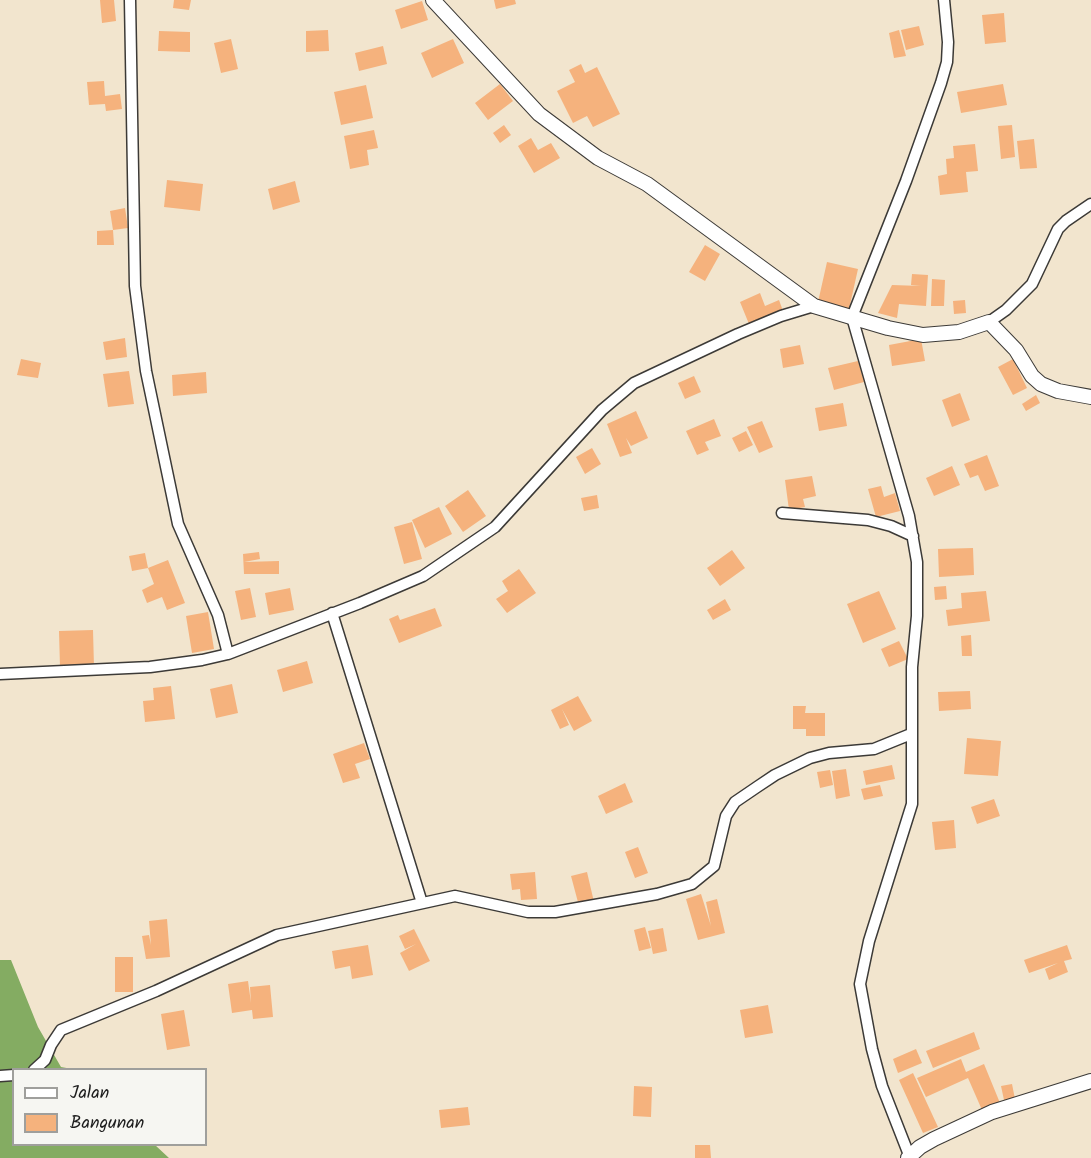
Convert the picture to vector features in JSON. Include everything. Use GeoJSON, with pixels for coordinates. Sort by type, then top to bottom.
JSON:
{"type":"FeatureCollection","features":[{"type":"Feature","properties":{"kind":"street"},"geometry":{"type":"LineString","coordinates":[[130,0],[134,263],[144,360],[178,524],[218,615],[228,654]]}},
{"type":"Feature","properties":{"kind":"street"},"geometry":{"type":"LineString","coordinates":[[433,0],[539,114],[598,158],[647,184],[814,306],[904,332],[923,335],[959,333],[989,322],[1014,303],[1032,284],[1058,229],[1091,204]]}},
{"type":"Feature","properties":{"kind":"street"},"geometry":{"type":"LineString","coordinates":[[944,0],[948,42],[947,62],[941,83],[906,181],[852,317],[901,486],[913,536],[918,580],[912,667],[912,804],[869,941],[860,984],[872,1049],[882,1086],[909,1157],[934,1139],[992,1112],[1091,1081]]}},
{"type":"Feature","properties":{"kind":"street"},"geometry":{"type":"LineString","coordinates":[[0,674],[150,667],[228,654],[423,576],[495,527],[602,410],[634,383],[738,333],[814,306]]}},
{"type":"Feature","properties":{"kind":"street"},"geometry":{"type":"LineString","coordinates":[[989,322],[1016,350],[1032,376],[1041,384],[1058,391],[1091,397]]}},
{"type":"Feature","properties":{"kind":"street"},"geometry":{"type":"LineString","coordinates":[[782,513],[868,520],[913,536]]}},
{"type":"Feature","properties":{"kind":"street"},"geometry":{"type":"LineString","coordinates":[[332,613],[422,903]]}},
{"type":"Feature","properties":{"kind":"street"},"geometry":{"type":"LineString","coordinates":[[36,1068],[45,1060],[61,1030],[156,991],[277,935],[455,896],[528,912],[555,912],[657,894],[693,884],[714,866],[726,816],[735,802],[775,775],[810,758],[829,753],[874,749],[911,734]]}},
{"type":"Feature","properties":{"kind":"green space"},"geometry":{"type":"Polygon","coordinates":[[[0,960],[11,960],[38,1027],[61,1067],[66,1068],[12,1068],[12,1146],[156,1146],[169,1158],[0,1158],[0,960]]]}},
{"type":"Feature","properties":{"kind":"building"},"geometry":{"type":"Polygon","coordinates":[[[100,0],[114,0],[116,21],[102,23],[100,0]]]}},
{"type":"Feature","properties":{"kind":"building"},"geometry":{"type":"Polygon","coordinates":[[[174,0],[191,0],[189,10],[173,8],[174,0]]]}},
{"type":"Feature","properties":{"kind":"building"},"geometry":{"type":"Polygon","coordinates":[[[494,0],[515,0],[516,4],[496,9],[494,0]]]}},
{"type":"Feature","properties":{"kind":"building"},"geometry":{"type":"Polygon","coordinates":[[[422,1],[428,20],[401,29],[395,10],[422,1]]]}},
{"type":"Feature","properties":{"kind":"building"},"geometry":{"type":"Polygon","coordinates":[[[1004,13],[1006,42],[985,44],[982,15],[1004,13]]]}},
{"type":"Feature","properties":{"kind":"building"},"geometry":{"type":"Polygon","coordinates":[[[919,26],[924,45],[906,50],[901,30],[919,26]]]}},
{"type":"Feature","properties":{"kind":"building"},"geometry":{"type":"Polygon","coordinates":[[[328,30],[329,51],[306,52],[306,31],[328,30]]]}},
{"type":"Feature","properties":{"kind":"building"},"geometry":{"type":"Polygon","coordinates":[[[899,30],[906,56],[894,58],[889,33],[899,30]]]}},
{"type":"Feature","properties":{"kind":"building"},"geometry":{"type":"Polygon","coordinates":[[[159,31],[190,32],[190,52],[158,51],[159,31]]]}},
{"type":"Feature","properties":{"kind":"building"},"geometry":{"type":"Polygon","coordinates":[[[231,39],[238,69],[221,73],[214,43],[231,39]]]}},
{"type":"Feature","properties":{"kind":"building"},"geometry":{"type":"Polygon","coordinates":[[[453,39],[464,63],[432,78],[421,53],[453,39]]]}},
{"type":"Feature","properties":{"kind":"building"},"geometry":{"type":"Polygon","coordinates":[[[383,46],[387,64],[359,71],[355,53],[383,46]]]}},
{"type":"Feature","properties":{"kind":"building"},"geometry":{"type":"Polygon","coordinates":[[[581,64],[585,73],[597,67],[620,114],[593,127],[587,116],[573,123],[557,91],[575,82],[569,70],[581,64]]]}},
{"type":"Feature","properties":{"kind":"building"},"geometry":{"type":"Polygon","coordinates":[[[104,81],[105,96],[120,94],[122,109],[106,111],[105,104],[89,105],[87,82],[104,81]]]}},
{"type":"Feature","properties":{"kind":"building"},"geometry":{"type":"Polygon","coordinates":[[[500,84],[513,101],[488,120],[475,103],[500,84]]]}},
{"type":"Feature","properties":{"kind":"building"},"geometry":{"type":"Polygon","coordinates":[[[1003,84],[1007,105],[961,113],[957,92],[1003,84]]]}},
{"type":"Feature","properties":{"kind":"building"},"geometry":{"type":"Polygon","coordinates":[[[366,85],[373,118],[341,125],[334,92],[366,85]]]}},
{"type":"Feature","properties":{"kind":"building"},"geometry":{"type":"Polygon","coordinates":[[[504,125],[511,135],[500,143],[493,133],[504,125]]]}},
{"type":"Feature","properties":{"kind":"building"},"geometry":{"type":"Polygon","coordinates":[[[1012,125],[1015,157],[1001,159],[998,126],[1012,125]]]}},
{"type":"Feature","properties":{"kind":"building"},"geometry":{"type":"Polygon","coordinates":[[[374,130],[378,148],[367,150],[369,165],[350,169],[344,136],[374,130]]]}},
{"type":"Feature","properties":{"kind":"building"},"geometry":{"type":"Polygon","coordinates":[[[531,138],[538,150],[551,143],[560,158],[534,173],[518,146],[531,138]]]}},
{"type":"Feature","properties":{"kind":"building"},"geometry":{"type":"Polygon","coordinates":[[[1034,139],[1037,168],[1020,169],[1017,141],[1034,139]]]}},
{"type":"Feature","properties":{"kind":"building"},"geometry":{"type":"Polygon","coordinates":[[[975,144],[978,171],[966,172],[968,192],[940,195],[938,176],[947,174],[946,159],[954,158],[953,146],[975,144]]]}},
{"type":"Feature","properties":{"kind":"building"},"geometry":{"type":"Polygon","coordinates":[[[167,180],[203,184],[200,211],[164,207],[167,180]]]}},
{"type":"Feature","properties":{"kind":"building"},"geometry":{"type":"Polygon","coordinates":[[[295,181],[300,202],[273,210],[268,189],[295,181]]]}},
{"type":"Feature","properties":{"kind":"building"},"geometry":{"type":"Polygon","coordinates":[[[125,208],[128,228],[113,230],[110,211],[125,208]]]}},
{"type":"Feature","properties":{"kind":"building"},"geometry":{"type":"Polygon","coordinates":[[[113,230],[114,245],[97,245],[97,231],[113,230]]]}},
{"type":"Feature","properties":{"kind":"building"},"geometry":{"type":"Polygon","coordinates":[[[705,245],[720,254],[705,281],[689,272],[705,245]]]}},
{"type":"Feature","properties":{"kind":"building"},"geometry":{"type":"Polygon","coordinates":[[[827,262],[858,269],[849,309],[818,302],[827,262]]]}},
{"type":"Feature","properties":{"kind":"building"},"geometry":{"type":"Polygon","coordinates":[[[912,274],[928,275],[926,306],[899,304],[897,318],[878,313],[892,285],[921,286],[911,285],[912,274]]]}},
{"type":"Feature","properties":{"kind":"building"},"geometry":{"type":"Polygon","coordinates":[[[932,279],[945,280],[944,306],[931,306],[932,279]]]}},
{"type":"Feature","properties":{"kind":"building"},"geometry":{"type":"Polygon","coordinates":[[[760,293],[765,306],[779,300],[783,311],[749,324],[740,302],[760,293]]]}},
{"type":"Feature","properties":{"kind":"building"},"geometry":{"type":"Polygon","coordinates":[[[965,300],[966,313],[954,314],[953,301],[965,300]]]}},
{"type":"Feature","properties":{"kind":"building"},"geometry":{"type":"Polygon","coordinates":[[[125,338],[127,357],[106,360],[103,342],[125,338]]]}},
{"type":"Feature","properties":{"kind":"building"},"geometry":{"type":"Polygon","coordinates":[[[921,339],[925,361],[892,366],[889,345],[921,339]]]}},
{"type":"Feature","properties":{"kind":"building"},"geometry":{"type":"Polygon","coordinates":[[[800,345],[804,364],[783,368],[780,349],[800,345]]]}},
{"type":"Feature","properties":{"kind":"building"},"geometry":{"type":"Polygon","coordinates":[[[21,359],[41,363],[38,378],[17,375],[21,359]]]}},
{"type":"Feature","properties":{"kind":"building"},"geometry":{"type":"Polygon","coordinates":[[[1013,359],[1027,388],[1013,395],[998,367],[1013,359]]]}},
{"type":"Feature","properties":{"kind":"building"},"geometry":{"type":"Polygon","coordinates":[[[858,361],[864,382],[834,390],[828,368],[858,361]]]}},
{"type":"Feature","properties":{"kind":"building"},"geometry":{"type":"Polygon","coordinates":[[[129,371],[134,404],[108,407],[103,374],[129,371]]]}},
{"type":"Feature","properties":{"kind":"building"},"geometry":{"type":"Polygon","coordinates":[[[206,372],[207,393],[173,396],[172,375],[206,372]]]}},
{"type":"Feature","properties":{"kind":"building"},"geometry":{"type":"Polygon","coordinates":[[[694,376],[701,392],[685,399],[678,383],[694,376]]]}},
{"type":"Feature","properties":{"kind":"building"},"geometry":{"type":"Polygon","coordinates":[[[960,393],[970,420],[952,427],[942,400],[960,393]]]}},
{"type":"Feature","properties":{"kind":"building"},"geometry":{"type":"Polygon","coordinates":[[[1036,395],[1040,403],[1026,411],[1022,404],[1036,395]]]}},
{"type":"Feature","properties":{"kind":"building"},"geometry":{"type":"Polygon","coordinates":[[[843,403],[847,426],[819,431],[815,408],[843,403]]]}},
{"type":"Feature","properties":{"kind":"building"},"geometry":{"type":"Polygon","coordinates":[[[636,411],[648,438],[631,446],[626,438],[632,453],[620,457],[607,424],[636,411]]]}},
{"type":"Feature","properties":{"kind":"building"},"geometry":{"type":"Polygon","coordinates":[[[714,419],[721,436],[705,442],[709,450],[697,455],[686,431],[714,419]]]}},
{"type":"Feature","properties":{"kind":"building"},"geometry":{"type":"Polygon","coordinates":[[[762,421],[773,447],[759,453],[747,427],[762,421]]]}},
{"type":"Feature","properties":{"kind":"building"},"geometry":{"type":"Polygon","coordinates":[[[746,431],[753,445],[739,452],[732,438],[746,431]]]}},
{"type":"Feature","properties":{"kind":"building"},"geometry":{"type":"Polygon","coordinates":[[[592,448],[601,464],[585,474],[576,457],[592,448]]]}},
{"type":"Feature","properties":{"kind":"building"},"geometry":{"type":"Polygon","coordinates":[[[987,455],[999,486],[985,491],[978,475],[970,478],[964,464],[987,455]]]}},
{"type":"Feature","properties":{"kind":"building"},"geometry":{"type":"Polygon","coordinates":[[[952,466],[960,485],[934,496],[926,478],[952,466]]]}},
{"type":"Feature","properties":{"kind":"building"},"geometry":{"type":"Polygon","coordinates":[[[812,476],[816,496],[803,499],[805,507],[789,510],[785,480],[812,476]]]}},
{"type":"Feature","properties":{"kind":"building"},"geometry":{"type":"Polygon","coordinates":[[[881,486],[884,497],[895,493],[900,511],[876,517],[868,489],[881,486]]]}},
{"type":"Feature","properties":{"kind":"building"},"geometry":{"type":"Polygon","coordinates":[[[468,490],[486,516],[463,532],[445,506],[468,490]]]}},
{"type":"Feature","properties":{"kind":"building"},"geometry":{"type":"Polygon","coordinates":[[[597,495],[599,508],[584,511],[581,498],[597,495]]]}},
{"type":"Feature","properties":{"kind":"building"},"geometry":{"type":"Polygon","coordinates":[[[439,507],[452,534],[425,548],[412,520],[439,507]]]}},
{"type":"Feature","properties":{"kind":"building"},"geometry":{"type":"Polygon","coordinates":[[[412,522],[422,559],[404,564],[394,527],[412,522]]]}},
{"type":"Feature","properties":{"kind":"building"},"geometry":{"type":"Polygon","coordinates":[[[973,548],[974,575],[939,577],[938,549],[973,548]]]}},
{"type":"Feature","properties":{"kind":"building"},"geometry":{"type":"Polygon","coordinates":[[[732,550],[745,568],[720,586],[707,568],[732,550]]]}},
{"type":"Feature","properties":{"kind":"building"},"geometry":{"type":"Polygon","coordinates":[[[259,552],[260,559],[244,562],[279,561],[279,574],[244,574],[243,554],[259,552]]]}},
{"type":"Feature","properties":{"kind":"building"},"geometry":{"type":"Polygon","coordinates":[[[145,553],[148,568],[132,571],[129,556],[145,553]]]}},
{"type":"Feature","properties":{"kind":"building"},"geometry":{"type":"Polygon","coordinates":[[[168,560],[185,603],[167,610],[162,597],[147,603],[142,590],[154,584],[148,568],[168,560]]]}},
{"type":"Feature","properties":{"kind":"building"},"geometry":{"type":"Polygon","coordinates":[[[519,569],[536,593],[507,613],[496,599],[508,591],[502,581],[519,569]]]}},
{"type":"Feature","properties":{"kind":"building"},"geometry":{"type":"Polygon","coordinates":[[[946,586],[947,599],[935,600],[934,587],[946,586]]]}},
{"type":"Feature","properties":{"kind":"building"},"geometry":{"type":"Polygon","coordinates":[[[250,588],[256,617],[241,620],[235,591],[250,588]]]}},
{"type":"Feature","properties":{"kind":"building"},"geometry":{"type":"Polygon","coordinates":[[[290,588],[294,610],[269,615],[265,593],[290,588]]]}},
{"type":"Feature","properties":{"kind":"building"},"geometry":{"type":"Polygon","coordinates":[[[879,591],[896,629],[863,643],[847,604],[879,591]]]}},
{"type":"Feature","properties":{"kind":"building"},"geometry":{"type":"Polygon","coordinates":[[[986,591],[990,621],[948,626],[946,610],[962,608],[961,593],[986,591]]]}},
{"type":"Feature","properties":{"kind":"building"},"geometry":{"type":"Polygon","coordinates":[[[725,599],[731,610],[713,620],[707,610],[725,599]]]}},
{"type":"Feature","properties":{"kind":"building"},"geometry":{"type":"Polygon","coordinates":[[[435,608],[442,626],[399,643],[389,619],[398,615],[400,620],[435,608]]]}},
{"type":"Feature","properties":{"kind":"building"},"geometry":{"type":"Polygon","coordinates":[[[208,612],[214,649],[192,653],[186,616],[208,612]]]}},
{"type":"Feature","properties":{"kind":"building"},"geometry":{"type":"Polygon","coordinates":[[[93,630],[94,667],[60,667],[59,631],[93,630]]]}},
{"type":"Feature","properties":{"kind":"building"},"geometry":{"type":"Polygon","coordinates":[[[971,635],[972,656],[962,656],[961,636],[971,635]]]}},
{"type":"Feature","properties":{"kind":"building"},"geometry":{"type":"Polygon","coordinates":[[[899,641],[908,659],[889,667],[881,649],[899,641]]]}},
{"type":"Feature","properties":{"kind":"building"},"geometry":{"type":"Polygon","coordinates":[[[307,661],[313,683],[283,692],[277,670],[307,661]]]}},
{"type":"Feature","properties":{"kind":"building"},"geometry":{"type":"Polygon","coordinates":[[[232,684],[238,713],[216,718],[210,689],[232,684]]]}},
{"type":"Feature","properties":{"kind":"building"},"geometry":{"type":"Polygon","coordinates":[[[171,686],[175,719],[145,722],[143,701],[154,700],[153,688],[171,686]]]}},
{"type":"Feature","properties":{"kind":"building"},"geometry":{"type":"Polygon","coordinates":[[[970,691],[971,709],[939,711],[938,692],[970,691]]]}},
{"type":"Feature","properties":{"kind":"building"},"geometry":{"type":"Polygon","coordinates":[[[578,696],[592,721],[574,731],[562,709],[569,725],[560,729],[551,710],[578,696]]]}},
{"type":"Feature","properties":{"kind":"building"},"geometry":{"type":"Polygon","coordinates":[[[793,706],[806,706],[805,713],[825,713],[825,736],[806,736],[806,729],[793,729],[793,706]]]}},
{"type":"Feature","properties":{"kind":"building"},"geometry":{"type":"Polygon","coordinates":[[[967,738],[1001,741],[998,776],[964,774],[967,738]]]}},
{"type":"Feature","properties":{"kind":"building"},"geometry":{"type":"Polygon","coordinates":[[[364,743],[370,759],[355,764],[360,778],[343,783],[333,754],[364,743]]]}},
{"type":"Feature","properties":{"kind":"building"},"geometry":{"type":"Polygon","coordinates":[[[892,765],[895,779],[866,785],[863,771],[892,765]]]}},
{"type":"Feature","properties":{"kind":"building"},"geometry":{"type":"Polygon","coordinates":[[[846,769],[850,796],[836,799],[832,771],[846,769]]]}},
{"type":"Feature","properties":{"kind":"building"},"geometry":{"type":"Polygon","coordinates":[[[830,770],[833,785],[820,788],[817,772],[830,770]]]}},
{"type":"Feature","properties":{"kind":"building"},"geometry":{"type":"Polygon","coordinates":[[[625,783],[633,802],[606,814],[598,796],[625,783]]]}},
{"type":"Feature","properties":{"kind":"building"},"geometry":{"type":"Polygon","coordinates":[[[880,785],[883,796],[864,800],[861,789],[880,785]]]}},
{"type":"Feature","properties":{"kind":"building"},"geometry":{"type":"Polygon","coordinates":[[[994,799],[1000,816],[977,824],[971,807],[994,799]]]}},
{"type":"Feature","properties":{"kind":"building"},"geometry":{"type":"Polygon","coordinates":[[[954,820],[956,848],[935,850],[932,822],[954,820]]]}},
{"type":"Feature","properties":{"kind":"building"},"geometry":{"type":"Polygon","coordinates":[[[638,847],[648,873],[635,878],[625,852],[638,847]]]}},
{"type":"Feature","properties":{"kind":"building"},"geometry":{"type":"Polygon","coordinates":[[[535,872],[537,899],[521,900],[520,889],[512,890],[510,874],[535,872]]]}},
{"type":"Feature","properties":{"kind":"building"},"geometry":{"type":"Polygon","coordinates":[[[587,872],[594,902],[579,906],[571,876],[587,872]]]}},
{"type":"Feature","properties":{"kind":"building"},"geometry":{"type":"Polygon","coordinates":[[[701,894],[711,926],[706,902],[717,899],[725,933],[698,940],[686,899],[701,894]]]}},
{"type":"Feature","properties":{"kind":"building"},"geometry":{"type":"Polygon","coordinates":[[[167,919],[170,957],[146,959],[142,936],[149,935],[151,945],[149,921],[167,919]]]}},
{"type":"Feature","properties":{"kind":"building"},"geometry":{"type":"Polygon","coordinates":[[[645,927],[651,948],[639,951],[634,930],[645,927]]]}},
{"type":"Feature","properties":{"kind":"building"},"geometry":{"type":"Polygon","coordinates":[[[663,928],[667,951],[653,954],[648,931],[663,928]]]}},
{"type":"Feature","properties":{"kind":"building"},"geometry":{"type":"Polygon","coordinates":[[[414,929],[430,961],[409,971],[400,953],[416,944],[405,949],[399,936],[414,929]]]}},
{"type":"Feature","properties":{"kind":"building"},"geometry":{"type":"Polygon","coordinates":[[[368,945],[373,975],[352,979],[350,966],[335,969],[332,951],[368,945]]]}},
{"type":"Feature","properties":{"kind":"building"},"geometry":{"type":"Polygon","coordinates":[[[1067,945],[1072,959],[1064,961],[1068,972],[1049,980],[1045,969],[1058,963],[1029,973],[1024,960],[1067,945]]]}},
{"type":"Feature","properties":{"kind":"building"},"geometry":{"type":"Polygon","coordinates":[[[115,957],[133,957],[133,992],[115,992],[115,957]]]}},
{"type":"Feature","properties":{"kind":"building"},"geometry":{"type":"Polygon","coordinates":[[[248,981],[251,1003],[250,987],[270,985],[273,1017],[253,1019],[252,1010],[232,1013],[228,984],[248,981]]]}},
{"type":"Feature","properties":{"kind":"building"},"geometry":{"type":"Polygon","coordinates":[[[768,1005],[773,1033],[745,1038],[740,1010],[768,1005]]]}},
{"type":"Feature","properties":{"kind":"building"},"geometry":{"type":"Polygon","coordinates":[[[184,1010],[190,1046],[167,1050],[161,1014],[184,1010]]]}},
{"type":"Feature","properties":{"kind":"building"},"geometry":{"type":"Polygon","coordinates":[[[974,1032],[980,1049],[933,1068],[926,1051],[974,1032]]]}},
{"type":"Feature","properties":{"kind":"building"},"geometry":{"type":"Polygon","coordinates":[[[916,1049],[922,1063],[898,1073],[893,1059],[916,1049]]]}},
{"type":"Feature","properties":{"kind":"building"},"geometry":{"type":"Polygon","coordinates":[[[961,1059],[966,1072],[984,1064],[1000,1103],[982,1110],[968,1078],[926,1097],[917,1078],[961,1059]]]}},
{"type":"Feature","properties":{"kind":"building"},"geometry":{"type":"Polygon","coordinates":[[[913,1073],[938,1127],[923,1133],[899,1080],[913,1073]]]}},
{"type":"Feature","properties":{"kind":"building"},"geometry":{"type":"Polygon","coordinates":[[[1012,1084],[1015,1099],[1004,1100],[1001,1086],[1012,1084]]]}},
{"type":"Feature","properties":{"kind":"building"},"geometry":{"type":"Polygon","coordinates":[[[634,1086],[652,1087],[651,1117],[633,1116],[634,1086]]]}},
{"type":"Feature","properties":{"kind":"building"},"geometry":{"type":"Polygon","coordinates":[[[468,1107],[470,1125],[441,1128],[439,1110],[468,1107]]]}},
{"type":"Feature","properties":{"kind":"building"},"geometry":{"type":"Polygon","coordinates":[[[695,1145],[710,1145],[711,1158],[695,1158],[695,1145]]]}}]}
